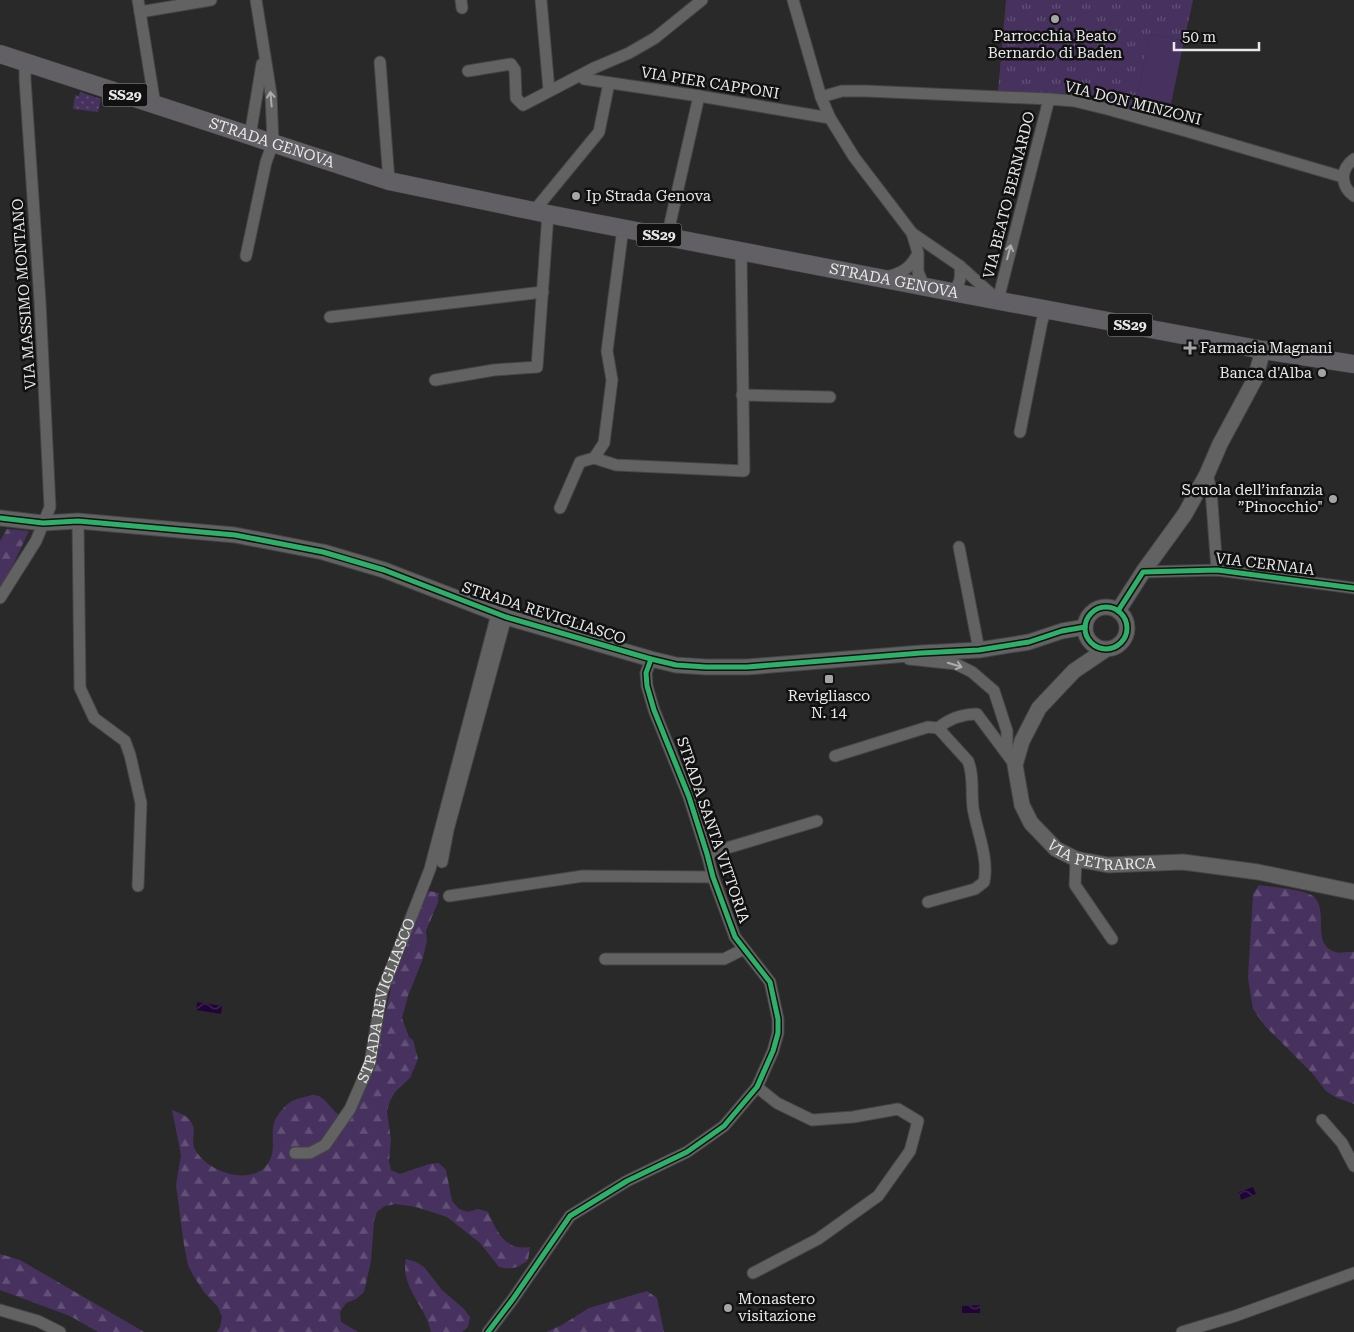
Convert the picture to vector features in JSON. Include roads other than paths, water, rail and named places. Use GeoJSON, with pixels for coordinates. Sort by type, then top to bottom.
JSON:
{"type":"FeatureCollection","features":[{"type":"Feature","properties":{"kind":"main road","name":"STRADA GENOVA"},"geometry":{"type":"LineString","coordinates":[[0,54],[390,181],[952,292],[1266,350],[1354,364]]}},
{"type":"Feature","properties":{"kind":"street"},"geometry":{"type":"LineString","coordinates":[[138,0],[154,105]]}},
{"type":"Feature","properties":{"kind":"street"},"geometry":{"type":"LineString","coordinates":[[140,12],[211,0]]}},
{"type":"Feature","properties":{"kind":"street"},"geometry":{"type":"LineString","coordinates":[[246,256],[266,162],[273,143],[271,94],[256,0]]}},
{"type":"Feature","properties":{"kind":"street"},"geometry":{"type":"LineString","coordinates":[[541,0],[549,90]]}},
{"type":"Feature","properties":{"kind":"street"},"geometry":{"type":"LineString","coordinates":[[468,71],[511,64],[515,70],[516,98],[522,105],[594,68],[629,54],[655,38],[702,0]]}},
{"type":"Feature","properties":{"kind":"street"},"geometry":{"type":"LineString","coordinates":[[793,0],[821,97],[830,118],[854,157],[912,233],[960,266],[998,300]]}},
{"type":"Feature","properties":{"kind":"street"},"geometry":{"type":"LineString","coordinates":[[250,136],[264,55]]}},
{"type":"Feature","properties":{"kind":"street","name":"VIA MASSIMO MONTANO"},"geometry":{"type":"LineString","coordinates":[[0,598],[36,541],[50,508],[40,302],[25,62]]}},
{"type":"Feature","properties":{"kind":"street"},"geometry":{"type":"LineString","coordinates":[[380,62],[390,181]]}},
{"type":"Feature","properties":{"kind":"street","name":"VIA PIER CAPPONI"},"geometry":{"type":"LineString","coordinates":[[584,79],[830,118]]}},
{"type":"Feature","properties":{"kind":"street"},"geometry":{"type":"LineString","coordinates":[[435,380],[494,370],[537,367],[543,292],[541,212],[599,132],[609,82]]}},
{"type":"Feature","properties":{"kind":"street","name":"VIA DON MINZONI"},"geometry":{"type":"LineString","coordinates":[[821,97],[842,91],[850,91],[1074,101],[1186,131],[1343,177]]}},
{"type":"Feature","properties":{"kind":"street"},"geometry":{"type":"LineString","coordinates":[[667,237],[699,96]]}},
{"type":"Feature","properties":{"kind":"street","name":"VIA BEATO BERNARDO"},"geometry":{"type":"LineString","coordinates":[[998,300],[1049,99]]}},
{"type":"Feature","properties":{"kind":"street"},"geometry":{"type":"LineString","coordinates":[[1353,157],[1344,171],[1343,177],[1347,190],[1354,196]]}},
{"type":"Feature","properties":{"kind":"street"},"geometry":{"type":"LineString","coordinates":[[594,458],[604,442],[612,380],[607,352],[623,228]]}},
{"type":"Feature","properties":{"kind":"street"},"geometry":{"type":"LineString","coordinates":[[912,233],[918,253],[918,272],[924,286]]}},
{"type":"Feature","properties":{"kind":"street"},"geometry":{"type":"LineString","coordinates":[[560,508],[580,462],[594,458],[616,464],[744,471],[741,251]]}},
{"type":"Feature","properties":{"kind":"street"},"geometry":{"type":"LineString","coordinates":[[881,278],[905,271],[913,263],[918,253]]}},
{"type":"Feature","properties":{"kind":"street"},"geometry":{"type":"LineString","coordinates":[[952,292],[961,279],[960,266]]}},
{"type":"Feature","properties":{"kind":"street"},"geometry":{"type":"LineString","coordinates":[[330,317],[543,292]]}},
{"type":"Feature","properties":{"kind":"street"},"geometry":{"type":"LineString","coordinates":[[1020,432],[1042,321],[1047,309]]}},
{"type":"Feature","properties":{"kind":"street"},"geometry":{"type":"LineString","coordinates":[[1118,611],[1143,572],[1185,514],[1254,379],[1266,350]]}},
{"type":"Feature","properties":{"kind":"street"},"geometry":{"type":"LineString","coordinates":[[742,396],[830,397]]}},
{"type":"Feature","properties":{"kind":"street"},"geometry":{"type":"LineString","coordinates":[[1207,474],[1211,490],[1217,570]]}},
{"type":"Feature","properties":{"kind":"street","name":"STRADA REVIGLIASCO"},"geometry":{"type":"LineString","coordinates":[[0,518],[43,522],[78,521],[235,535],[323,552],[384,570],[502,616],[676,665],[747,667],[979,650],[1029,642],[1062,631],[1086,632]]}},
{"type":"Feature","properties":{"kind":"street"},"geometry":{"type":"LineString","coordinates":[[78,521],[80,688],[94,718],[125,741],[130,755],[141,803],[138,886]]}},
{"type":"Feature","properties":{"kind":"street"},"geometry":{"type":"LineString","coordinates":[[959,547],[979,650]]}},
{"type":"Feature","properties":{"kind":"street","name":"VIA CERNAIA"},"geometry":{"type":"LineString","coordinates":[[1143,572],[1217,570],[1354,588]]}},
{"type":"Feature","properties":{"kind":"street"},"geometry":{"type":"LineString","coordinates":[[1106,607],[1118,611],[1127,622],[1127,635],[1118,646],[1105,650],[1094,646],[1086,632],[1090,615],[1094,611],[1106,607]]}},
{"type":"Feature","properties":{"kind":"street","name":"STRADA REVIGLIASCO"},"geometry":{"type":"LineString","coordinates":[[442,862],[448,830],[502,616]]}},
{"type":"Feature","properties":{"kind":"street","name":"STRADA REVIGLIASCO"},"geometry":{"type":"LineString","coordinates":[[295,1153],[310,1153],[326,1146],[350,1109],[370,1063],[382,992],[430,869],[502,616]]}},
{"type":"Feature","properties":{"kind":"street","name":"VIA PETRARCA"},"geometry":{"type":"LineString","coordinates":[[1074,671],[1086,632]]}},
{"type":"Feature","properties":{"kind":"street","name":"VIA PETRARCA"},"geometry":{"type":"LineString","coordinates":[[1105,650],[1074,671],[1039,708],[1011,759],[1022,804],[1031,823],[1056,849],[1076,860],[1108,865],[1183,862],[1258,872],[1354,892]]}},
{"type":"Feature","properties":{"kind":"street","name":"STRADA REVIGLIASCO"},"geometry":{"type":"LineString","coordinates":[[890,656],[956,664],[972,672],[994,691],[1007,731],[1011,759]]}},
{"type":"Feature","properties":{"kind":"street","name":"STRADA SANTA VITTORIA"},"geometry":{"type":"LineString","coordinates":[[488,1332],[570,1216],[627,1182],[695,1147],[724,1126],[757,1087],[773,1050],[778,1033],[778,1019],[770,982],[735,936],[713,877],[689,798],[646,686],[646,673],[651,659]]}},
{"type":"Feature","properties":{"kind":"street"},"geometry":{"type":"LineString","coordinates":[[938,728],[945,722],[967,714],[978,714],[1011,759]]}},
{"type":"Feature","properties":{"kind":"street"},"geometry":{"type":"LineString","coordinates":[[835,756],[928,727],[938,728],[968,761],[973,807],[986,871],[984,882],[974,889],[928,902]]}},
{"type":"Feature","properties":{"kind":"street"},"geometry":{"type":"LineString","coordinates":[[707,854],[817,821]]}},
{"type":"Feature","properties":{"kind":"street"},"geometry":{"type":"LineString","coordinates":[[1076,860],[1075,885],[1112,939]]}},
{"type":"Feature","properties":{"kind":"street"},"geometry":{"type":"LineString","coordinates":[[449,896],[583,876],[713,877]]}},
{"type":"Feature","properties":{"kind":"street"},"geometry":{"type":"LineString","coordinates":[[605,959],[724,959],[744,949]]}},
{"type":"Feature","properties":{"kind":"street"},"geometry":{"type":"LineString","coordinates":[[753,1273],[818,1239],[878,1196],[910,1151],[918,1121],[898,1108],[853,1117],[812,1120],[777,1102],[757,1087]]}},
{"type":"Feature","properties":{"kind":"street"},"geometry":{"type":"LineString","coordinates":[[1322,1120],[1342,1143],[1354,1166]]}},
{"type":"Feature","properties":{"kind":"street"},"geometry":{"type":"LineString","coordinates":[[1182,1332],[1252,1310],[1354,1273]]}},
{"type":"Feature","properties":{"kind":"street"},"geometry":{"type":"LineString","coordinates":[[0,1310],[38,1322],[60,1332]]}},
{"type":"Feature","properties":{"kind":"water"},"geometry":{"type":"Polygon","coordinates":[[[197,1002],[222,1006],[221,1014],[196,1010],[197,1002]]]}},
{"type":"Feature","properties":{"kind":"water"},"geometry":{"type":"Polygon","coordinates":[[[1253,1187],[1256,1194],[1241,1200],[1239,1192],[1253,1187]]]}},
{"type":"Feature","properties":{"kind":"water"},"geometry":{"type":"Polygon","coordinates":[[[980,1305],[980,1313],[962,1313],[962,1306],[980,1305]]]}},
{"type":"Feature","properties":{"kind":"place","name":"Parrocchia Beato Bernardo di Baden"},"geometry":{"type":"Point","coordinates":[1055,19]}},
{"type":"Feature","properties":{"kind":"place","name":"Ip Strada Genova"},"geometry":{"type":"Point","coordinates":[576,196]}},
{"type":"Feature","properties":{"kind":"place","name":"Farmacia Magnani"},"geometry":{"type":"Point","coordinates":[1190,348]}},
{"type":"Feature","properties":{"kind":"place","name":"Banca d'Alba"},"geometry":{"type":"Point","coordinates":[1322,373]}},
{"type":"Feature","properties":{"kind":"place","name":"Scuola dell’infanzia ”Pinocchio\""},"geometry":{"type":"Point","coordinates":[1333,499]}},
{"type":"Feature","properties":{"kind":"place","name":"Revigliasco N. 14"},"geometry":{"type":"Point","coordinates":[829,679]}},
{"type":"Feature","properties":{"kind":"place","name":"Monastero visitazione"},"geometry":{"type":"Point","coordinates":[728,1308]}}]}
